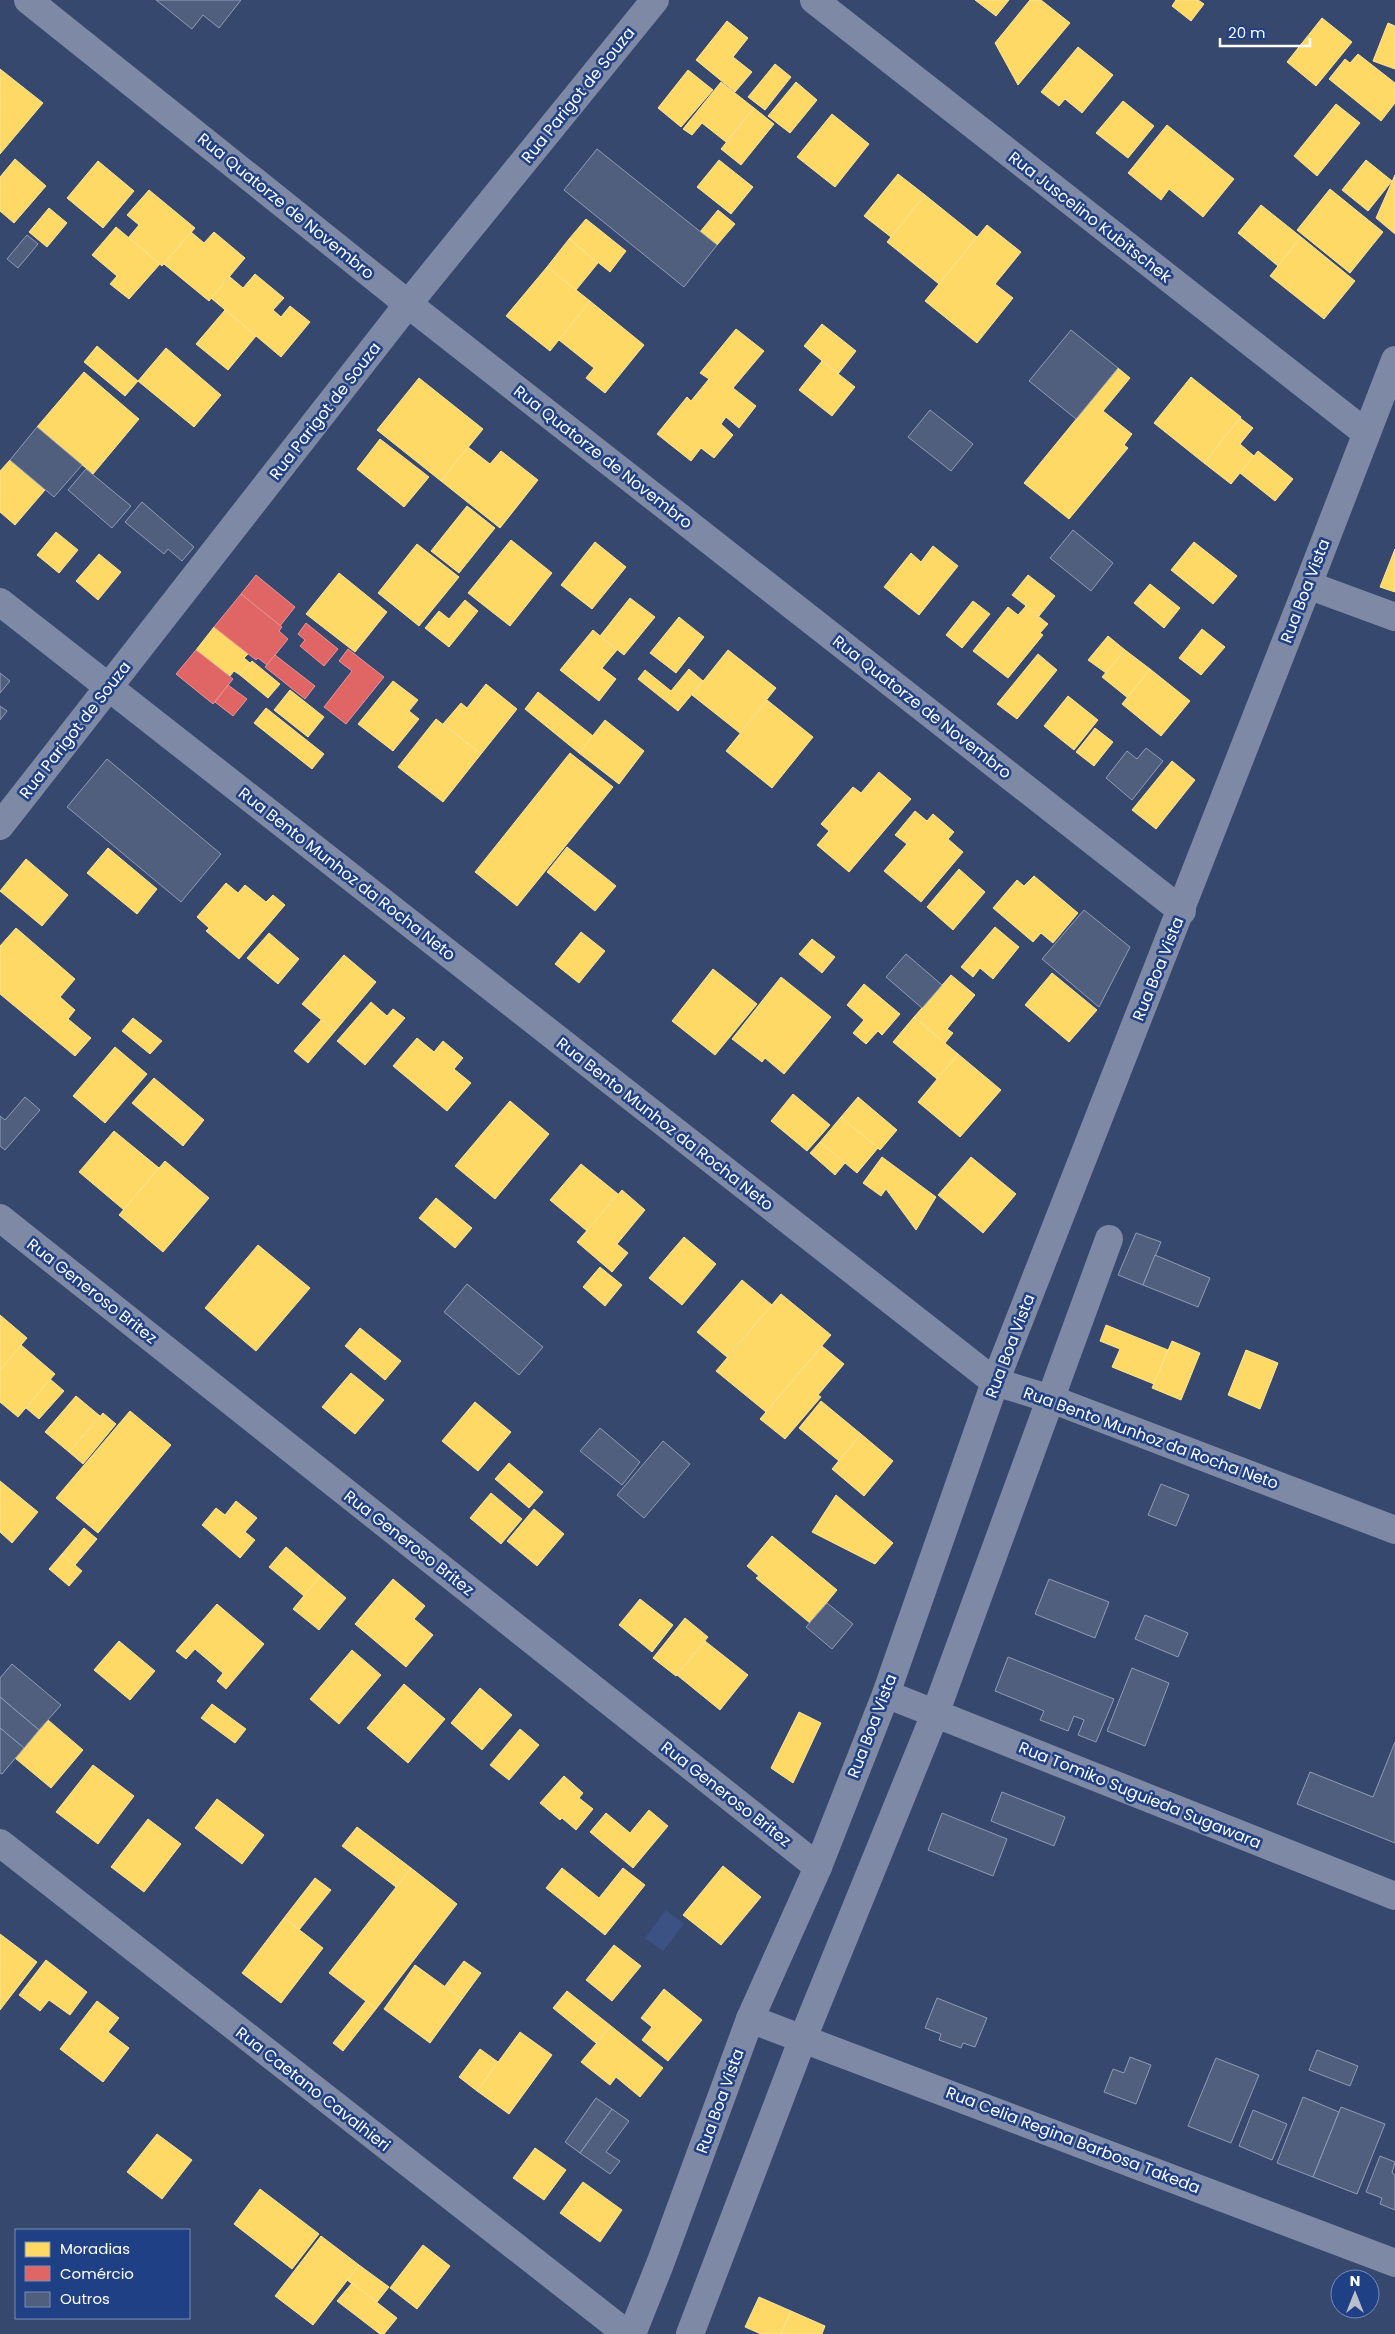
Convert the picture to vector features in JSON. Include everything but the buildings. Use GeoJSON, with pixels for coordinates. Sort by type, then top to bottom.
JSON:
{"type":"FeatureCollection","features":[{"type":"Feature","properties":{"kind":"street","name":"Rua Quatorze de Novembro"},"geometry":{"type":"LineString","coordinates":[[28,0],[408,304],[1182,911]]}},
{"type":"Feature","properties":{"kind":"street","name":"Rua Parigot de Souza"},"geometry":{"type":"LineString","coordinates":[[0,826],[408,304],[654,0]]}},
{"type":"Feature","properties":{"kind":"street","name":"Rua Juscelino Kubitschek"},"geometry":{"type":"LineString","coordinates":[[814,0],[1366,433]]}},
{"type":"Feature","properties":{"kind":"street","name":"Rua Boa Vista"},"geometry":{"type":"LineString","coordinates":[[632,2334],[750,2019],[818,1867],[886,1694],[995,1382],[1139,1014],[1182,911],[1395,360]]}},
{"type":"Feature","properties":{"kind":"street"},"geometry":{"type":"LineString","coordinates":[[1308,585],[1395,617]]}},
{"type":"Feature","properties":{"kind":"street","name":"Rua Bento Munhoz da Rocha Neto"},"geometry":{"type":"LineString","coordinates":[[0,602],[995,1382],[1052,1399],[1395,1530]]}},
{"type":"Feature","properties":{"kind":"street","name":"Rua Generoso Britez"},"geometry":{"type":"LineString","coordinates":[[0,1218],[818,1867]]}},
{"type":"Feature","properties":{"kind":"street"},"geometry":{"type":"LineString","coordinates":[[690,2334],[803,2038],[935,1714],[1052,1399],[1109,1239]]}},
{"type":"Feature","properties":{"kind":"street","name":"Rua Tomiko Suguieda Sugawara"},"geometry":{"type":"LineString","coordinates":[[886,1694],[1395,1896]]}},
{"type":"Feature","properties":{"kind":"street","name":"Rua Caetano Cavalhieri"},"geometry":{"type":"LineString","coordinates":[[0,1843],[626,2334]]}},
{"type":"Feature","properties":{"kind":"street","name":"Rua Celia Regina Barbosa Takeda"},"geometry":{"type":"LineString","coordinates":[[750,2019],[1395,2263]]}},
{"type":"Feature","properties":{"kind":"water"},"geometry":{"type":"Polygon","coordinates":[[[666,1910],[684,1924],[663,1951],[645,1938],[666,1910]]]}}]}
